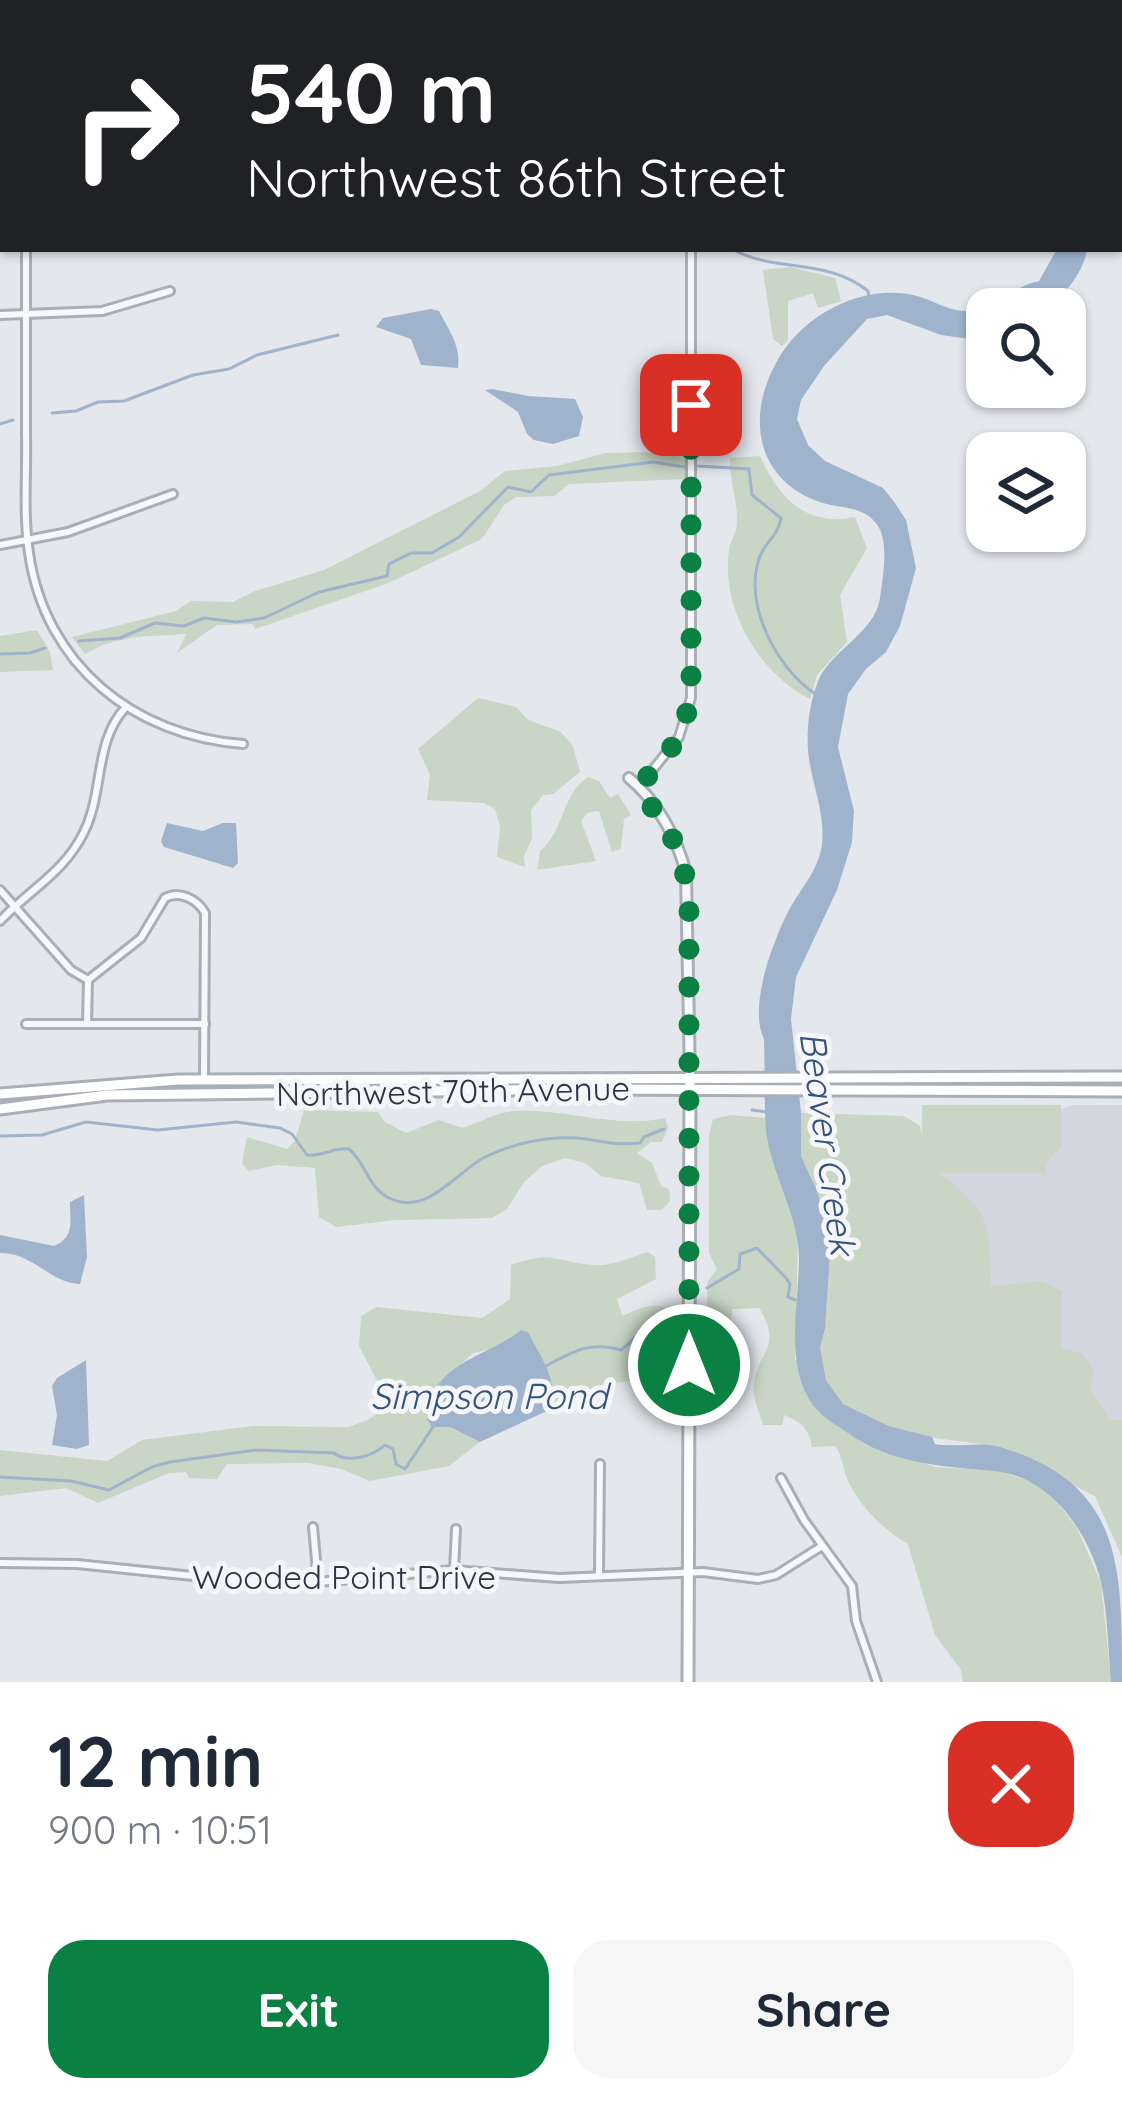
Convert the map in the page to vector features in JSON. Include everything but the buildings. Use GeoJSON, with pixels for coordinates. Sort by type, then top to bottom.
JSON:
{"type":"FeatureCollection","features":[{"type":"Feature","properties":{"kind":"main road","name":"Northwest 70th Avenue"},"geometry":{"type":"LineString","coordinates":[[0,1109],[107,1095],[690,1084],[743,1077],[1122,1077]]}},
{"type":"Feature","properties":{"kind":"main road","name":"Northwest 70th Avenue"},"geometry":{"type":"LineString","coordinates":[[0,1094],[119,1082],[204,1080],[1122,1091]]}},
{"type":"Feature","properties":{"kind":"main road"},"geometry":{"type":"LineString","coordinates":[[688,1682],[690,1084]]}},
{"type":"Feature","properties":{"kind":"street"},"geometry":{"type":"LineString","coordinates":[[26,252],[28,540],[41,601],[56,634],[80,668],[125,708],[191,737],[244,744]]}},
{"type":"Feature","properties":{"kind":"street"},"geometry":{"type":"LineString","coordinates":[[639,787],[680,737],[691,698],[691,252]]}},
{"type":"Feature","properties":{"kind":"street"},"geometry":{"type":"LineString","coordinates":[[0,315],[102,311],[170,291]]}},
{"type":"Feature","properties":{"kind":"street"},"geometry":{"type":"LineString","coordinates":[[0,545],[82,528],[173,494]]}},
{"type":"Feature","properties":{"kind":"street"},"geometry":{"type":"LineString","coordinates":[[0,920],[55,875],[78,844],[98,796],[101,759],[111,726],[125,708]]}},
{"type":"Feature","properties":{"kind":"street"},"geometry":{"type":"LineString","coordinates":[[628,778],[672,834],[686,873],[690,1084]]}},
{"type":"Feature","properties":{"kind":"street"},"geometry":{"type":"LineString","coordinates":[[0,890],[76,976],[88,980]]}},
{"type":"Feature","properties":{"kind":"street"},"geometry":{"type":"LineString","coordinates":[[87,1024],[88,980],[146,932],[164,898],[184,896],[205,913],[204,1080]]}},
{"type":"Feature","properties":{"kind":"street"},"geometry":{"type":"LineString","coordinates":[[26,1024],[205,1024]]}},
{"type":"Feature","properties":{"kind":"street"},"geometry":{"type":"LineString","coordinates":[[354,1080],[354,1093]]}},
{"type":"Feature","properties":{"kind":"street"},"geometry":{"type":"LineString","coordinates":[[599,1574],[600,1464]]}},
{"type":"Feature","properties":{"kind":"street"},"geometry":{"type":"LineString","coordinates":[[781,1478],[821,1546],[852,1586],[856,1621],[874,1681]]}},
{"type":"Feature","properties":{"kind":"street"},"geometry":{"type":"LineString","coordinates":[[314,1527],[318,1582]]}},
{"type":"Feature","properties":{"kind":"street"},"geometry":{"type":"LineString","coordinates":[[454,1570],[456,1529]]}},
{"type":"Feature","properties":{"kind":"street","name":"Wooded Point Drive"},"geometry":{"type":"LineString","coordinates":[[0,1562],[76,1564],[214,1581],[318,1582],[454,1570],[530,1577],[714,1573],[758,1579],[776,1575],[821,1546]]}},
{"type":"Feature","properties":{"kind":"shaded area"},"geometry":{"type":"Polygon","coordinates":[[[1122,1105],[1122,1420],[1110,1420],[1061,1349],[1040,1281],[991,1286],[937,1172],[1045,1173],[1050,1157],[1061,1147],[1061,1109],[1122,1105]]]}},
{"type":"Feature","properties":{"kind":"green space"},"geometry":{"type":"Polygon","coordinates":[[[790,267],[835,278],[841,301],[818,308],[813,293],[788,301],[788,340],[782,346],[773,339],[763,270],[790,267]]]}},
{"type":"Feature","properties":{"kind":"green space"},"geometry":{"type":"Polygon","coordinates":[[[606,453],[685,457],[685,479],[569,484],[554,496],[516,497],[504,505],[482,539],[386,584],[255,629],[252,624],[217,625],[177,653],[186,634],[135,637],[85,654],[72,637],[176,611],[191,601],[233,602],[324,570],[480,491],[505,471],[557,466],[606,453]]]}},
{"type":"Feature","properties":{"kind":"green space"},"geometry":{"type":"Polygon","coordinates":[[[760,456],[775,484],[795,506],[822,517],[855,517],[867,548],[840,595],[847,642],[817,675],[810,699],[759,656],[731,594],[729,550],[737,515],[730,458],[760,456]]]}},
{"type":"Feature","properties":{"kind":"green space"},"geometry":{"type":"Polygon","coordinates":[[[37,630],[50,652],[53,670],[0,672],[0,636],[37,630]]]}},
{"type":"Feature","properties":{"kind":"green space"},"geometry":{"type":"Polygon","coordinates":[[[478,698],[516,707],[528,720],[561,732],[573,746],[580,772],[553,794],[543,795],[531,810],[532,839],[524,856],[525,867],[497,857],[500,826],[495,809],[484,803],[427,800],[430,775],[418,749],[478,698]]]}},
{"type":"Feature","properties":{"kind":"green space"},"geometry":{"type":"Polygon","coordinates":[[[588,777],[599,781],[610,798],[618,794],[631,815],[624,819],[621,849],[612,852],[599,811],[587,813],[581,821],[596,861],[537,870],[540,851],[554,834],[573,793],[588,777]]]}},
{"type":"Feature","properties":{"kind":"green space"},"geometry":{"type":"Polygon","coordinates":[[[922,1105],[1061,1105],[1061,1148],[1050,1157],[1045,1173],[939,1173],[969,1199],[984,1220],[991,1286],[1040,1281],[1062,1291],[1061,1348],[1083,1354],[1093,1370],[1090,1390],[1110,1420],[1122,1420],[1122,1557],[1095,1496],[996,1446],[889,1426],[843,1404],[826,1380],[820,1347],[830,1254],[818,1193],[801,1156],[801,1113],[904,1116],[920,1126],[922,1134],[922,1105]]]}},
{"type":"Feature","properties":{"kind":"green space"},"geometry":{"type":"Polygon","coordinates":[[[304,1110],[378,1112],[385,1122],[406,1133],[439,1120],[462,1128],[515,1111],[627,1121],[665,1118],[668,1128],[662,1142],[651,1142],[637,1153],[652,1163],[661,1186],[669,1189],[670,1201],[662,1210],[647,1210],[639,1183],[601,1176],[585,1163],[565,1158],[542,1166],[524,1182],[507,1209],[492,1218],[336,1227],[319,1217],[315,1168],[277,1165],[249,1171],[242,1164],[247,1137],[287,1149],[295,1141],[304,1110]]]}},
{"type":"Feature","properties":{"kind":"green space"},"geometry":{"type":"Polygon","coordinates":[[[731,1115],[767,1118],[766,1131],[798,1236],[795,1359],[838,1427],[866,1445],[936,1467],[1001,1471],[1036,1484],[1053,1497],[1077,1528],[1101,1583],[1111,1682],[963,1682],[961,1670],[935,1635],[908,1544],[863,1505],[835,1446],[812,1447],[803,1426],[784,1415],[782,1425],[763,1425],[754,1385],[769,1332],[759,1308],[732,1309],[731,1331],[716,1356],[709,1350],[707,1283],[717,1269],[709,1253],[709,1135],[713,1119],[731,1115]]]}},
{"type":"Feature","properties":{"kind":"green space"},"geometry":{"type":"Polygon","coordinates":[[[648,1252],[655,1257],[656,1279],[617,1299],[622,1316],[654,1306],[673,1312],[652,1333],[650,1349],[640,1354],[645,1381],[596,1387],[551,1409],[553,1389],[547,1369],[528,1332],[521,1330],[500,1347],[473,1353],[431,1393],[450,1427],[480,1442],[449,1466],[370,1481],[308,1463],[227,1464],[217,1479],[169,1473],[98,1503],[66,1488],[0,1496],[0,1450],[107,1461],[142,1440],[253,1426],[348,1427],[368,1420],[381,1411],[381,1388],[359,1346],[361,1316],[376,1307],[482,1318],[510,1299],[511,1265],[548,1258],[606,1265],[648,1252]]]}},
{"type":"Feature","properties":{"kind":"water"},"geometry":{"type":"Polygon","coordinates":[[[1055,252],[1086,252],[1068,288],[1020,288],[1039,281],[1055,252]]]}},
{"type":"Feature","properties":{"kind":"water"},"geometry":{"type":"Polygon","coordinates":[[[873,294],[913,295],[966,310],[966,338],[941,335],[887,315],[867,319],[824,366],[801,400],[797,419],[808,445],[825,461],[883,488],[895,503],[906,520],[916,568],[900,626],[886,652],[848,694],[838,747],[854,811],[852,842],[837,890],[796,977],[791,1019],[801,1156],[818,1193],[830,1254],[820,1347],[826,1380],[843,1404],[889,1426],[932,1437],[935,1444],[1000,1447],[1040,1463],[1071,1483],[1092,1506],[1116,1565],[1122,1682],[1111,1682],[1105,1607],[1095,1563],[1076,1526],[1049,1495],[1014,1475],[887,1454],[855,1438],[812,1404],[796,1354],[798,1245],[766,1130],[759,1010],[764,974],[822,845],[808,744],[814,694],[823,672],[876,611],[884,561],[881,533],[868,516],[807,496],[774,468],[760,430],[766,386],[800,331],[853,299],[873,294]]]}},
{"type":"Feature","properties":{"kind":"water"},"geometry":{"type":"Polygon","coordinates":[[[439,311],[453,338],[458,368],[421,365],[411,339],[376,327],[383,318],[439,311]]]}},
{"type":"Feature","properties":{"kind":"water"},"geometry":{"type":"Polygon","coordinates":[[[485,390],[575,399],[583,417],[579,436],[553,444],[534,440],[518,412],[485,390]]]}},
{"type":"Feature","properties":{"kind":"water"},"geometry":{"type":"Polygon","coordinates":[[[167,823],[203,831],[236,823],[238,863],[233,868],[164,847],[161,841],[167,823]]]}},
{"type":"Feature","properties":{"kind":"water"},"geometry":{"type":"Polygon","coordinates":[[[84,1195],[87,1257],[80,1284],[59,1279],[22,1257],[0,1253],[0,1235],[54,1246],[61,1242],[70,1228],[70,1202],[84,1195]]]}},
{"type":"Feature","properties":{"kind":"water","name":"Simpson Pond"},"geometry":{"type":"Polygon","coordinates":[[[521,1330],[528,1332],[547,1369],[553,1389],[551,1409],[480,1442],[450,1427],[432,1427],[427,1419],[430,1400],[448,1374],[521,1330]]]}},
{"type":"Feature","properties":{"kind":"water"},"geometry":{"type":"Polygon","coordinates":[[[86,1360],[89,1445],[77,1449],[52,1445],[57,1415],[52,1386],[86,1360]]]}},
{"type":"Feature","properties":{"kind":"waterway"},"geometry":{"type":"LineString","coordinates":[[739,252],[835,273],[868,291],[869,299]]}},
{"type":"Feature","properties":{"kind":"waterway"},"geometry":{"type":"LineString","coordinates":[[52,413],[124,401],[193,375],[229,369],[257,355],[338,335]]}},
{"type":"Feature","properties":{"kind":"waterway"},"geometry":{"type":"LineString","coordinates":[[0,424],[13,420]]}},
{"type":"Feature","properties":{"kind":"waterway"},"geometry":{"type":"LineString","coordinates":[[79,641],[120,638],[155,623],[184,626],[204,618],[236,622],[264,618],[319,592],[387,576],[389,564],[411,553],[432,553],[459,537],[508,487],[531,492],[549,475],[653,462],[685,467]]}},
{"type":"Feature","properties":{"kind":"waterway"},"geometry":{"type":"LineString","coordinates":[[697,466],[749,469],[752,495],[781,518],[759,559],[756,596],[776,651],[814,693]]}},
{"type":"Feature","properties":{"kind":"waterway"},"geometry":{"type":"LineString","coordinates":[[0,654],[45,648]]}},
{"type":"Feature","properties":{"kind":"waterway"},"geometry":{"type":"LineString","coordinates":[[752,1110],[767,1112]]}},
{"type":"Feature","properties":{"kind":"waterway"},"geometry":{"type":"LineString","coordinates":[[0,1136],[42,1135],[86,1122],[158,1130],[236,1122],[280,1128],[292,1134],[307,1155],[349,1149],[376,1188],[389,1198],[416,1202],[485,1157],[518,1145],[565,1138],[640,1143],[664,1129]]}},
{"type":"Feature","properties":{"kind":"waterway"},"geometry":{"type":"LineString","coordinates":[[707,1288],[739,1269],[740,1254],[757,1248],[786,1278],[788,1297],[795,1300]]}},
{"type":"Feature","properties":{"kind":"waterway"},"geometry":{"type":"LineString","coordinates":[[544,1367],[590,1347],[621,1350],[669,1309]]}},
{"type":"Feature","properties":{"kind":"waterway"},"geometry":{"type":"LineString","coordinates":[[0,1477],[71,1481],[109,1490],[170,1462],[256,1450],[353,1458],[385,1445],[393,1449],[396,1464],[405,1469],[435,1424]]}},
{"type":"Feature","properties":{"kind":"route"},"geometry":{"type":"LineString","coordinates":[[689,1365],[689,900],[681,852],[639,787],[680,737],[691,698],[691,405]]}},
{"type":"Feature","properties":{"kind":"water label","name":"Beaver Creek"},"geometry":{"type":"Point","coordinates":[828,1143]}}]}
